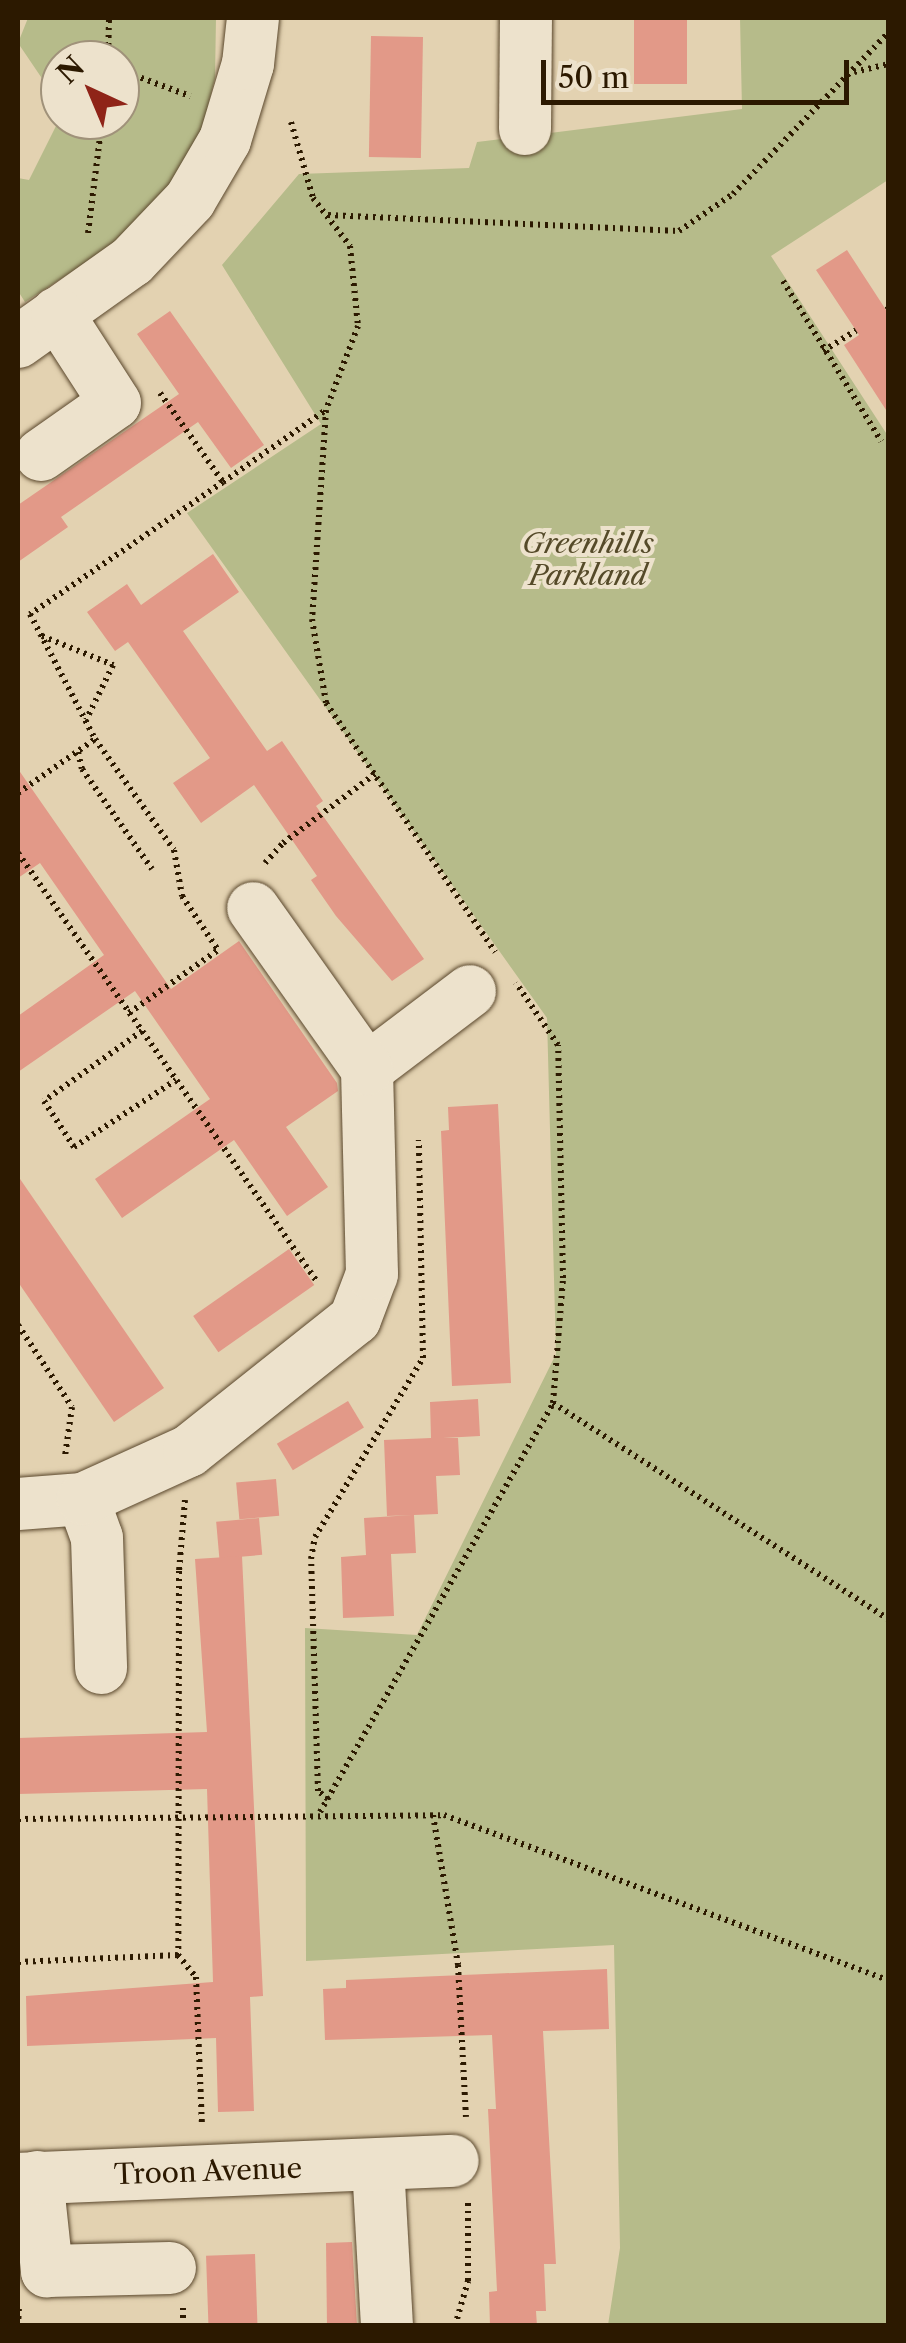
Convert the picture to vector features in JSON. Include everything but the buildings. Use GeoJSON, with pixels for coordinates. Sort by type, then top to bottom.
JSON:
{"type":"FeatureCollection","features":[{"type":"Feature","properties":{"kind":"street"},"geometry":{"type":"LineString","coordinates":[[42,455],[115,403],[57,314],[132,261],[190,200],[225,140],[248,64],[252,18]]}},
{"type":"Feature","properties":{"kind":"street"},"geometry":{"type":"LineString","coordinates":[[525,129],[526,18]]}},
{"type":"Feature","properties":{"kind":"street"},"geometry":{"type":"LineString","coordinates":[[51,1501],[174,1457],[348,1325],[372,1274],[367,1069],[231,935]]}},
{"type":"Feature","properties":{"kind":"street"},"geometry":{"type":"LineString","coordinates":[[367,1069],[470,991]]}},
{"type":"Feature","properties":{"kind":"street"},"geometry":{"type":"LineString","coordinates":[[51,1501],[97,1538],[102,1668]]}},
{"type":"Feature","properties":{"kind":"street","name":"Troon Avenue"},"geometry":{"type":"LineString","coordinates":[[170,2268],[47,2271],[28,2178],[453,2161]]}},
{"type":"Feature","properties":{"kind":"street"},"geometry":{"type":"LineString","coordinates":[[378,2165],[387,2326]]}},
{"type":"Feature","properties":{"kind":"path"},"geometry":{"type":"LineString","coordinates":[[326,215],[678,231],[732,194],[888,33]]}},
{"type":"Feature","properties":{"kind":"path"},"geometry":{"type":"LineString","coordinates":[[852,72],[888,64]]}},
{"type":"Feature","properties":{"kind":"path"},"geometry":{"type":"LineString","coordinates":[[140,77],[196,98]]}},
{"type":"Feature","properties":{"kind":"path"},"geometry":{"type":"LineString","coordinates":[[57,314],[84,265],[100,140]]}},
{"type":"Feature","properties":{"kind":"path"},"geometry":{"type":"LineString","coordinates":[[783,281],[881,441]]}},
{"type":"Feature","properties":{"kind":"path"},"geometry":{"type":"LineString","coordinates":[[823,350],[856,330]]}},
{"type":"Feature","properties":{"kind":"path"},"geometry":{"type":"LineString","coordinates":[[148,375],[223,482]]}},
{"type":"Feature","properties":{"kind":"path"},"geometry":{"type":"LineString","coordinates":[[231,935],[182,896],[174,850],[96,740],[30,614],[326,410]]}},
{"type":"Feature","properties":{"kind":"path"},"geometry":{"type":"LineString","coordinates":[[40,635],[112,665],[85,721]]}},
{"type":"Feature","properties":{"kind":"path"},"geometry":{"type":"LineString","coordinates":[[18,793],[96,740]]}},
{"type":"Feature","properties":{"kind":"path"},"geometry":{"type":"LineString","coordinates":[[78,752],[82,769],[152,869]]}},
{"type":"Feature","properties":{"kind":"path"},"geometry":{"type":"LineString","coordinates":[[129,1013],[231,935],[264,864],[283,842],[375,774]]}},
{"type":"Feature","properties":{"kind":"path"},"geometry":{"type":"LineString","coordinates":[[18,853],[348,1325]]}},
{"type":"Feature","properties":{"kind":"path"},"geometry":{"type":"LineString","coordinates":[[142,1031],[44,1101],[74,1148],[176,1080]]}},
{"type":"Feature","properties":{"kind":"path"},"geometry":{"type":"LineString","coordinates":[[328,1799],[318,1790],[311,1559],[315,1536],[423,1358],[418,1130]]}},
{"type":"Feature","properties":{"kind":"path"},"geometry":{"type":"LineString","coordinates":[[18,1325],[75,1419],[51,1501]]}},
{"type":"Feature","properties":{"kind":"path"},"geometry":{"type":"LineString","coordinates":[[553,1403],[888,1619]]}},
{"type":"Feature","properties":{"kind":"path"},"geometry":{"type":"LineString","coordinates":[[174,1457],[187,1483],[179,1571],[178,1955],[196,1977],[201,2111]]}},
{"type":"Feature","properties":{"kind":"path"},"geometry":{"type":"LineString","coordinates":[[433,1816],[458,1965],[467,2139],[453,2161],[468,2186],[468,2281],[454,2326]]}},
{"type":"Feature","properties":{"kind":"path"},"geometry":{"type":"LineString","coordinates":[[18,1819],[433,1816],[888,1980]]}},
{"type":"Feature","properties":{"kind":"path"},"geometry":{"type":"LineString","coordinates":[[18,1962],[178,1955]]}},
{"type":"Feature","properties":{"kind":"green space"},"geometry":{"type":"Polygon","coordinates":[[[28,18],[216,18],[215,78],[197,150],[133,232],[25,302],[18,291],[18,178],[29,180],[49,140],[140,140],[140,40],[40,40],[40,75],[18,43],[28,18]]]}},
{"type":"Feature","properties":{"kind":"green space","name":"Greenhills Parkland"},"geometry":{"type":"Polygon","coordinates":[[[740,18],[888,18],[888,180],[771,256],[888,436],[888,2325],[608,2325],[620,2248],[614,1945],[306,1961],[305,1628],[417,1635],[556,1354],[547,1018],[187,513],[321,424],[222,265],[299,174],[469,168],[477,142],[742,109],[740,18]]]}}]}
